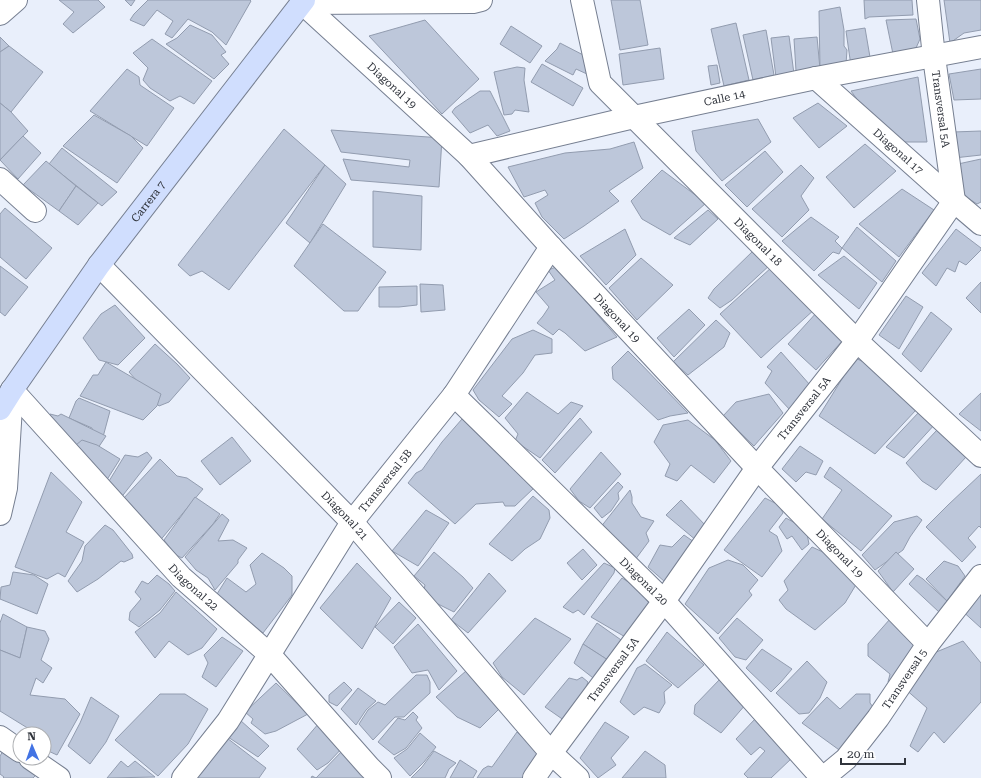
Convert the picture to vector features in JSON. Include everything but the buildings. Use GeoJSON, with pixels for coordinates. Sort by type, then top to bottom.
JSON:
{"type":"FeatureCollection","features":[{"type":"Feature","properties":{"kind":"main road","name":"Carrera 7"},"geometry":{"type":"LineString","coordinates":[[0,409],[99,265],[302,1]]}},
{"type":"Feature","properties":{"kind":"street"},"geometry":{"type":"LineString","coordinates":[[0,14],[16,0]]}},
{"type":"Feature","properties":{"kind":"street"},"geometry":{"type":"LineString","coordinates":[[302,1],[473,2],[481,0]]}},
{"type":"Feature","properties":{"kind":"street","name":"Diagonal 18"},"geometry":{"type":"LineString","coordinates":[[582,0],[600,83],[857,341],[981,456]]}},
{"type":"Feature","properties":{"kind":"street","name":"Transversal 5A"},"geometry":{"type":"LineString","coordinates":[[534,778],[664,600],[757,468],[857,341],[954,201],[934,57],[928,0]]}},
{"type":"Feature","properties":{"kind":"street","name":"Diagonal 19"},"geometry":{"type":"LineString","coordinates":[[302,1],[469,156],[757,468],[928,644]]}},
{"type":"Feature","properties":{"kind":"street","name":"Calle 14"},"geometry":{"type":"LineString","coordinates":[[469,156],[634,117],[816,78],[981,47]]}},
{"type":"Feature","properties":{"kind":"street","name":"Diagonal 17"},"geometry":{"type":"LineString","coordinates":[[816,78],[981,224]]}},
{"type":"Feature","properties":{"kind":"street"},"geometry":{"type":"LineString","coordinates":[[0,179],[35,211]]}},
{"type":"Feature","properties":{"kind":"street","name":"Transversal 5B"},"geometry":{"type":"LineString","coordinates":[[183,778],[228,721],[352,522],[454,394],[552,247]]}},
{"type":"Feature","properties":{"kind":"street","name":"Diagonal 21"},"geometry":{"type":"LineString","coordinates":[[99,265],[352,522],[551,753],[578,778]]}},
{"type":"Feature","properties":{"kind":"street"},"geometry":{"type":"LineString","coordinates":[[0,514],[6,488],[12,390]]}},
{"type":"Feature","properties":{"kind":"street","name":"Diagonal 22"},"geometry":{"type":"LineString","coordinates":[[12,390],[181,577],[269,654],[380,778]]}},
{"type":"Feature","properties":{"kind":"street","name":"Diagonal 20"},"geometry":{"type":"LineString","coordinates":[[454,394],[664,600],[823,778]]}},
{"type":"Feature","properties":{"kind":"street","name":"Transversal 5"},"geometry":{"type":"LineString","coordinates":[[823,778],[846,759],[878,718],[928,644],[981,576]]}},
{"type":"Feature","properties":{"kind":"street"},"geometry":{"type":"LineString","coordinates":[[0,737],[12,745]]}},
{"type":"Feature","properties":{"kind":"street"},"geometry":{"type":"LineString","coordinates":[[42,766],[59,778]]}}]}
